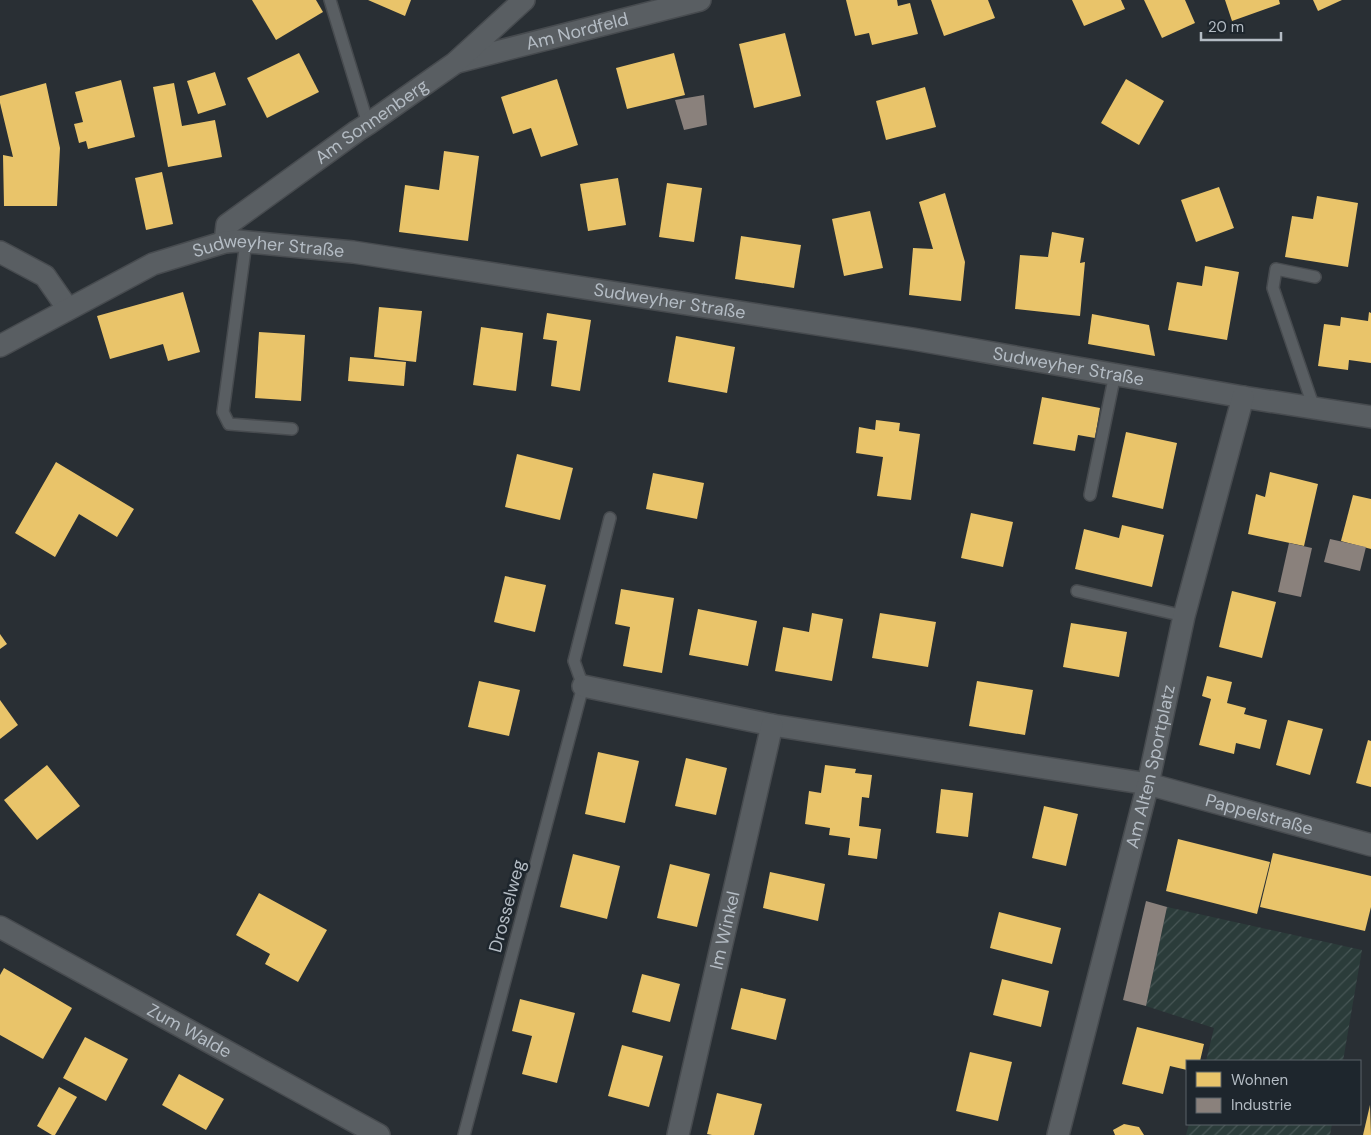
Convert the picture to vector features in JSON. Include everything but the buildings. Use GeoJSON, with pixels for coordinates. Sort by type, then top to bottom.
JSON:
{"type":"FeatureCollection","features":[{"type":"Feature","properties":{"kind":"street","name":"Am Sonnenberg"},"geometry":{"type":"LineString","coordinates":[[235,242],[227,225],[454,63],[524,0]]}},
{"type":"Feature","properties":{"kind":"street","name":"Am Nordfeld"},"geometry":{"type":"LineString","coordinates":[[454,63],[700,0]]}},
{"type":"Feature","properties":{"kind":"street","name":"Sudweyher Straße"},"geometry":{"type":"LineString","coordinates":[[0,346],[153,264],[235,242],[353,252],[912,340],[1371,417]]}},
{"type":"Feature","properties":{"kind":"street"},"geometry":{"type":"LineString","coordinates":[[0,252],[45,276],[68,309]]}},
{"type":"Feature","properties":{"kind":"street","name":"Am Alten Sportplatz"},"geometry":{"type":"LineString","coordinates":[[1058,1135],[1148,784],[1184,616],[1243,397]]}},
{"type":"Feature","properties":{"kind":"street"},"geometry":{"type":"LineString","coordinates":[[583,686],[772,725],[1148,784]]}},
{"type":"Feature","properties":{"kind":"street","name":"Im Winkel"},"geometry":{"type":"LineString","coordinates":[[678,1135],[772,725]]}},
{"type":"Feature","properties":{"kind":"street","name":"Pappelstraße"},"geometry":{"type":"LineString","coordinates":[[1148,784],[1371,845]]}},
{"type":"Feature","properties":{"kind":"street","name":"Zum Walde"},"geometry":{"type":"LineString","coordinates":[[0,927],[374,1134]]}},
{"type":"Feature","properties":{"kind":"lane"},"geometry":{"type":"LineString","coordinates":[[330,0],[368,124]]}},
{"type":"Feature","properties":{"kind":"lane"},"geometry":{"type":"LineString","coordinates":[[235,242],[223,412],[230,424],[292,428]]}},
{"type":"Feature","properties":{"kind":"lane"},"geometry":{"type":"LineString","coordinates":[[1314,408],[1273,288],[1276,270],[1315,277]]}},
{"type":"Feature","properties":{"kind":"lane"},"geometry":{"type":"LineString","coordinates":[[1090,495],[1115,374]]}},
{"type":"Feature","properties":{"kind":"lane"},"geometry":{"type":"LineString","coordinates":[[583,686],[574,661],[610,518]]}},
{"type":"Feature","properties":{"kind":"lane"},"geometry":{"type":"LineString","coordinates":[[1077,591],[1184,616]]}},
{"type":"Feature","properties":{"kind":"lane","name":"Drosselweg"},"geometry":{"type":"LineString","coordinates":[[464,1135],[583,686]]}},
{"type":"Feature","properties":{"kind":"shaded area"},"geometry":{"type":"Polygon","coordinates":[[[1167,907],[1362,950],[1343,1060],[1206,1060],[1214,1028],[1146,1006],[1167,907]]]}},
{"type":"Feature","properties":{"kind":"shaded area"},"geometry":{"type":"Polygon","coordinates":[[[1189,1125],[1332,1125],[1330,1135],[1186,1135],[1189,1125]]]}}]}
